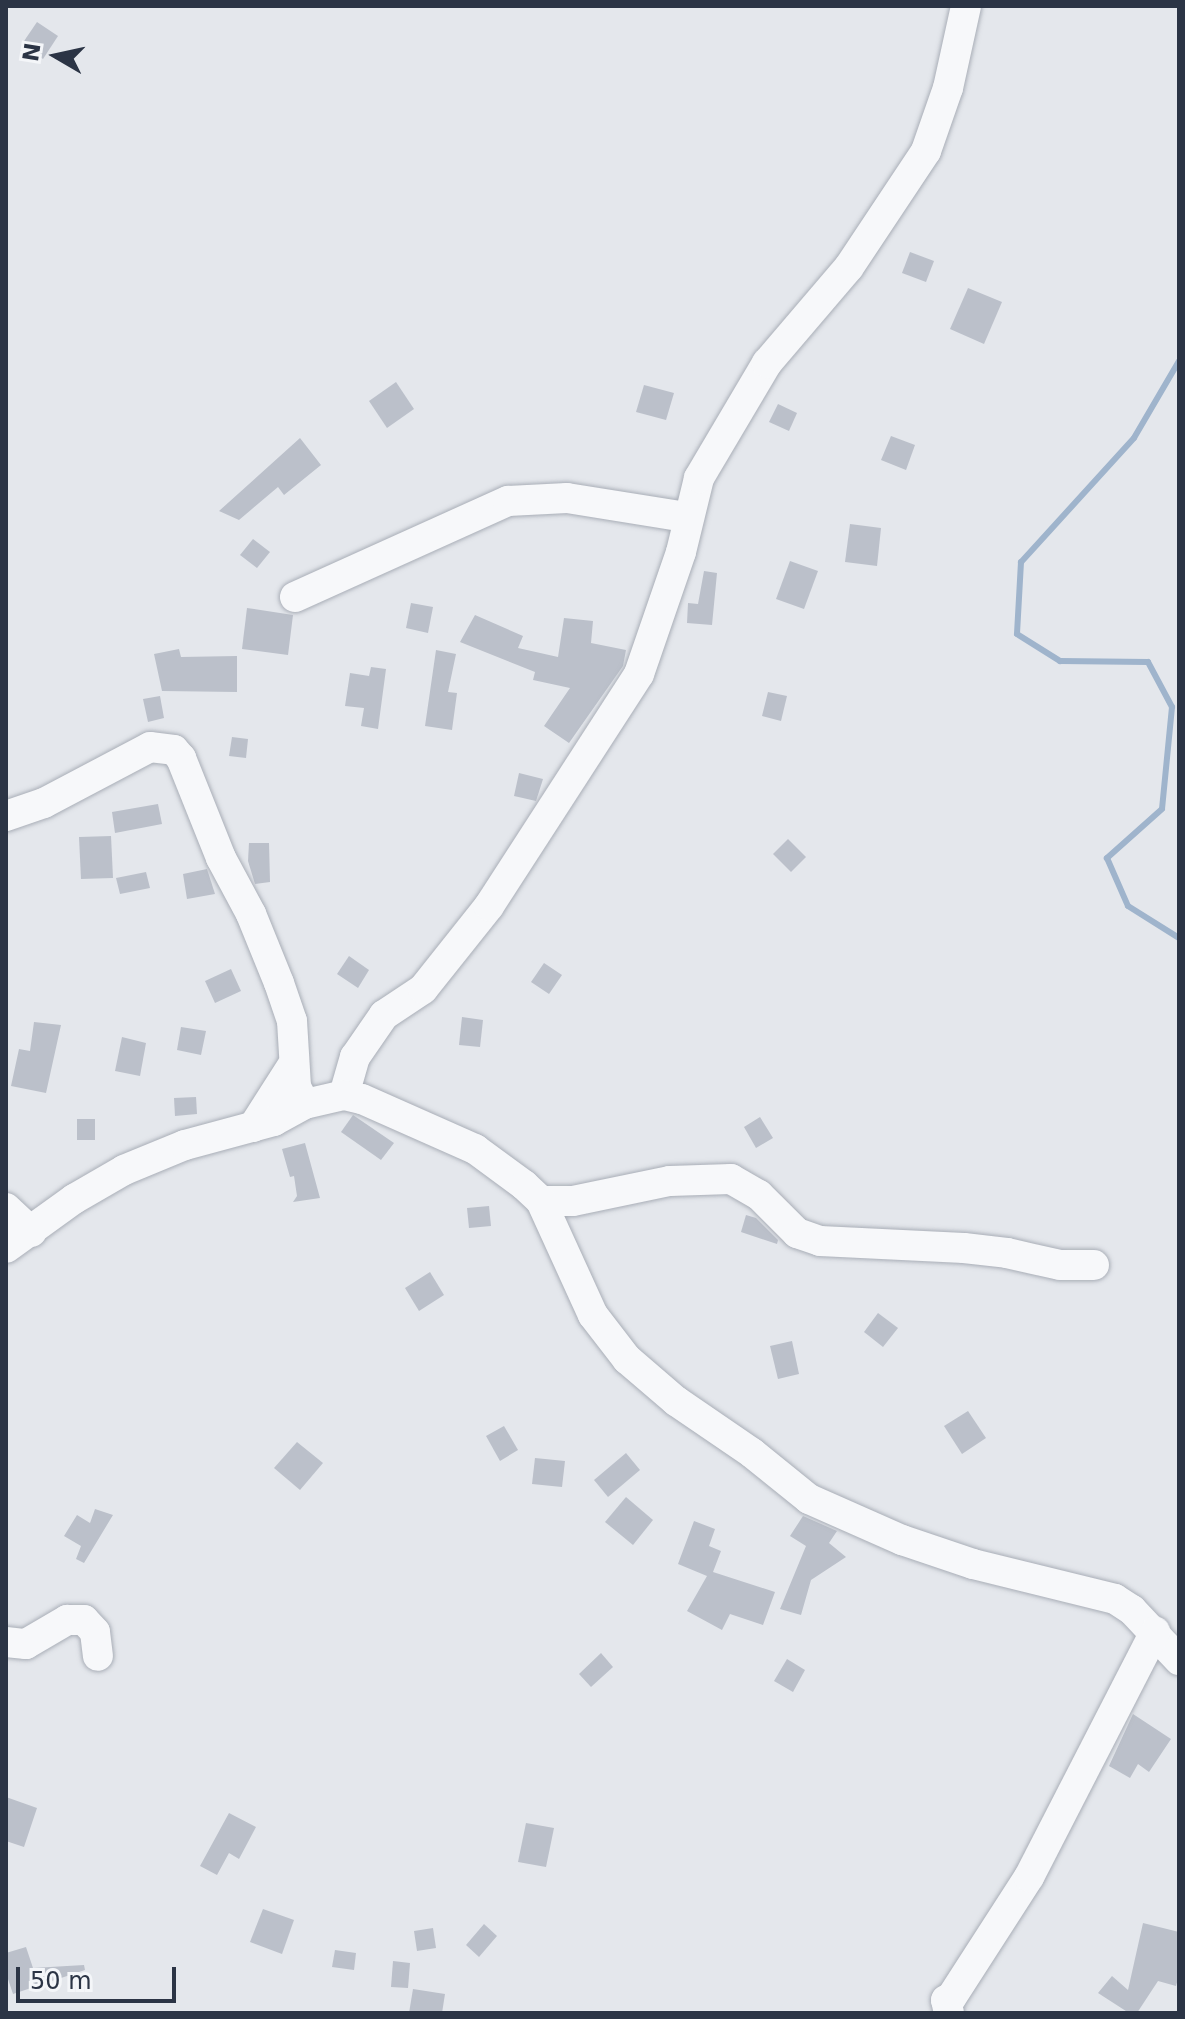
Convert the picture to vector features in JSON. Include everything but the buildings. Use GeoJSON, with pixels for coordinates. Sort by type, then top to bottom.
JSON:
{"type":"FeatureCollection","features":[{"type":"Feature","properties":{"kind":"street"},"geometry":{"type":"LineString","coordinates":[[344,1095],[355,1057],[384,1015],[423,989],[489,906],[639,674],[681,552],[686,517],[699,478],[767,363],[849,267],[926,151],[948,88],[966,6]]}},
{"type":"Feature","properties":{"kind":"street"},"geometry":{"type":"LineString","coordinates":[[295,597],[508,501],[567,498],[686,517]]}},
{"type":"Feature","properties":{"kind":"street"},"geometry":{"type":"LineString","coordinates":[[6,816],[44,803],[150,747],[174,750],[181,758],[221,858],[251,914],[279,983],[292,1021],[292,1066],[296,1087],[305,1104]]}},
{"type":"Feature","properties":{"kind":"street"},"geometry":{"type":"LineString","coordinates":[[253,1127],[292,1066]]}},
{"type":"Feature","properties":{"kind":"street"},"geometry":{"type":"LineString","coordinates":[[6,1248],[74,1199],[124,1170],[185,1145],[274,1121],[305,1104],[344,1095],[395,1112],[475,1149],[541,1201],[593,1315],[627,1359],[676,1401],[752,1453],[809,1499],[902,1540],[973,1564],[1115,1599],[1155,1632],[1179,1660]]}},
{"type":"Feature","properties":{"kind":"street"},"geometry":{"type":"LineString","coordinates":[[541,1201],[573,1201],[670,1181],[731,1179],[759,1195],[797,1233],[820,1241],[964,1248],[1007,1253],[1060,1265],[1094,1265]]}},
{"type":"Feature","properties":{"kind":"street"},"geometry":{"type":"LineString","coordinates":[[6,1208],[32,1232]]}},
{"type":"Feature","properties":{"kind":"street"},"geometry":{"type":"LineString","coordinates":[[6,1642],[26,1644],[67,1620],[84,1620],[95,1632],[98,1656]]}},
{"type":"Feature","properties":{"kind":"street"},"geometry":{"type":"LineString","coordinates":[[949,2013],[946,2000],[951,1998],[1029,1877],[1155,1632]]}},
{"type":"Feature","properties":{"kind":"waterway"},"geometry":{"type":"LineString","coordinates":[[1179,361],[1134,438],[1021,562],[1017,634],[1060,661],[1148,662],[1172,707],[1162,809],[1107,858],[1128,906],[1179,938]]}}]}
